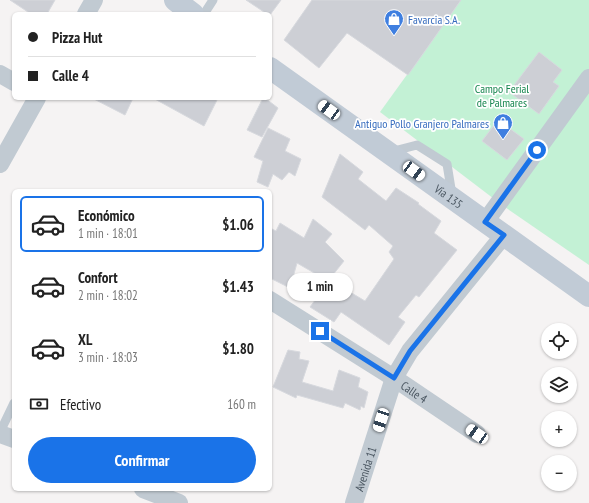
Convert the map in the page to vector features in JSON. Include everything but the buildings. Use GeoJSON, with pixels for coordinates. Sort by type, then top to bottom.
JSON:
{"type":"FeatureCollection","features":[{"type":"Feature","properties":{"kind":"main road"},"geometry":{"type":"LineString","coordinates":[[175,0],[191,12]]}},
{"type":"Feature","properties":{"kind":"main road","name":"Vía 135"},"geometry":{"type":"LineString","coordinates":[[272,69],[589,296]]}},
{"type":"Feature","properties":{"kind":"street"},"geometry":{"type":"LineString","coordinates":[[87,12],[94,0]]}},
{"type":"Feature","properties":{"kind":"street"},"geometry":{"type":"LineString","coordinates":[[0,74],[12,81]]}},
{"type":"Feature","properties":{"kind":"street"},"geometry":{"type":"LineString","coordinates":[[485,222],[589,78]]}},
{"type":"Feature","properties":{"kind":"street"},"geometry":{"type":"LineString","coordinates":[[0,164],[36,100]]}},
{"type":"Feature","properties":{"kind":"street","name":"Avenida 11"},"geometry":{"type":"LineString","coordinates":[[354,503],[394,378],[410,351],[504,235]]}},
{"type":"Feature","properties":{"kind":"street","name":"Calle 4"},"geometry":{"type":"LineString","coordinates":[[272,301],[394,378],[477,434]]}},
{"type":"Feature","properties":{"kind":"street"},"geometry":{"type":"LineString","coordinates":[[0,433],[12,439]]}},
{"type":"Feature","properties":{"kind":"street"},"geometry":{"type":"LineString","coordinates":[[148,491],[179,503]]}},
{"type":"Feature","properties":{"kind":"lane"},"geometry":{"type":"LineString","coordinates":[[205,12],[213,0]]}},
{"type":"Feature","properties":{"kind":"lane"},"geometry":{"type":"LineString","coordinates":[[0,433],[12,408]]}},
{"type":"Feature","properties":{"kind":"green space","name":"Campo Ferial de Palmares"},"geometry":{"type":"Polygon","coordinates":[[[461,0],[589,0],[589,265],[502,205],[380,112],[461,0]]]}},
{"type":"Feature","properties":{"kind":"place","name":"Favarcia S.A."},"geometry":{"type":"Point","coordinates":[394,36]}},
{"type":"Feature","properties":{"kind":"place","name":"Antiguo Pollo Granjero Palmares"},"geometry":{"type":"Point","coordinates":[503,140]}},
{"type":"Feature","properties":{"kind":"route"},"geometry":{"type":"LineString","coordinates":[[320,331],[394,378],[410,351],[504,235],[485,222],[537,150]]}}]}
